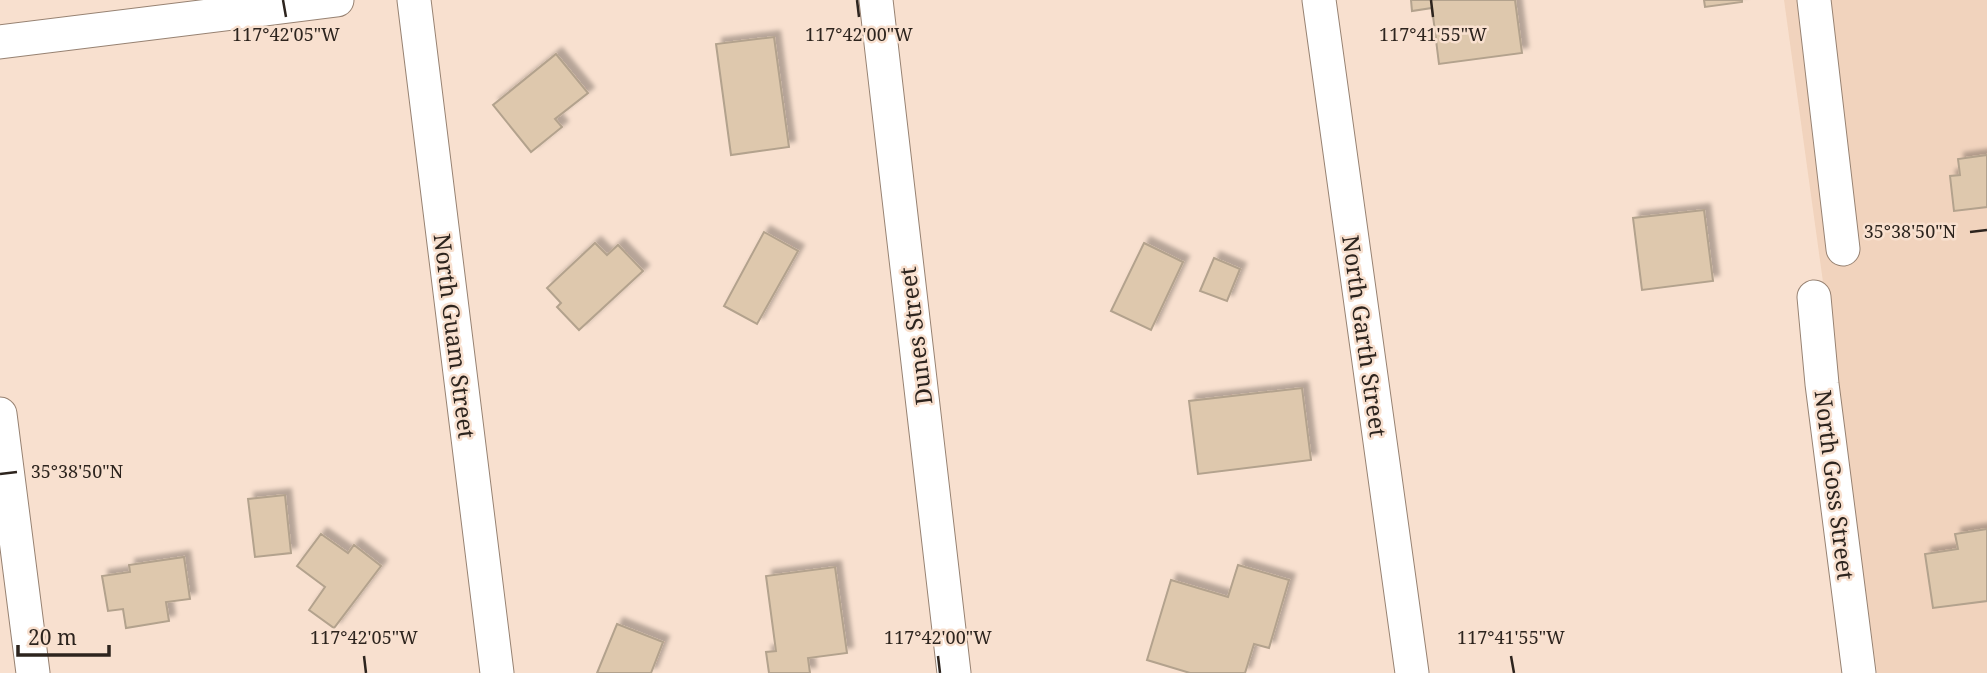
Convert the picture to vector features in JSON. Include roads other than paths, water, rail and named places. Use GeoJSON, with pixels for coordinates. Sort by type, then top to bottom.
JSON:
{"type":"FeatureCollection","features":[{"type":"Feature","properties":{"kind":"street"},"geometry":{"type":"LineString","coordinates":[[0,42],[337,0]]}},
{"type":"Feature","properties":{"kind":"street","name":"North Guam Street"},"geometry":{"type":"LineString","coordinates":[[414,0],[497,673]]}},
{"type":"Feature","properties":{"kind":"street","name":"Dunes Street"},"geometry":{"type":"LineString","coordinates":[[876,0],[954,673]]}},
{"type":"Feature","properties":{"kind":"street","name":"North Garth Street"},"geometry":{"type":"LineString","coordinates":[[1320,0],[1412,673]]}},
{"type":"Feature","properties":{"kind":"street"},"geometry":{"type":"LineString","coordinates":[[1814,0],[1843,249]]}},
{"type":"Feature","properties":{"kind":"street","name":"North Goss Street"},"geometry":{"type":"LineString","coordinates":[[1814,297],[1822,384],[1858,673]]}},
{"type":"Feature","properties":{"kind":"street"},"geometry":{"type":"LineString","coordinates":[[0,414],[33,673]]}}]}
